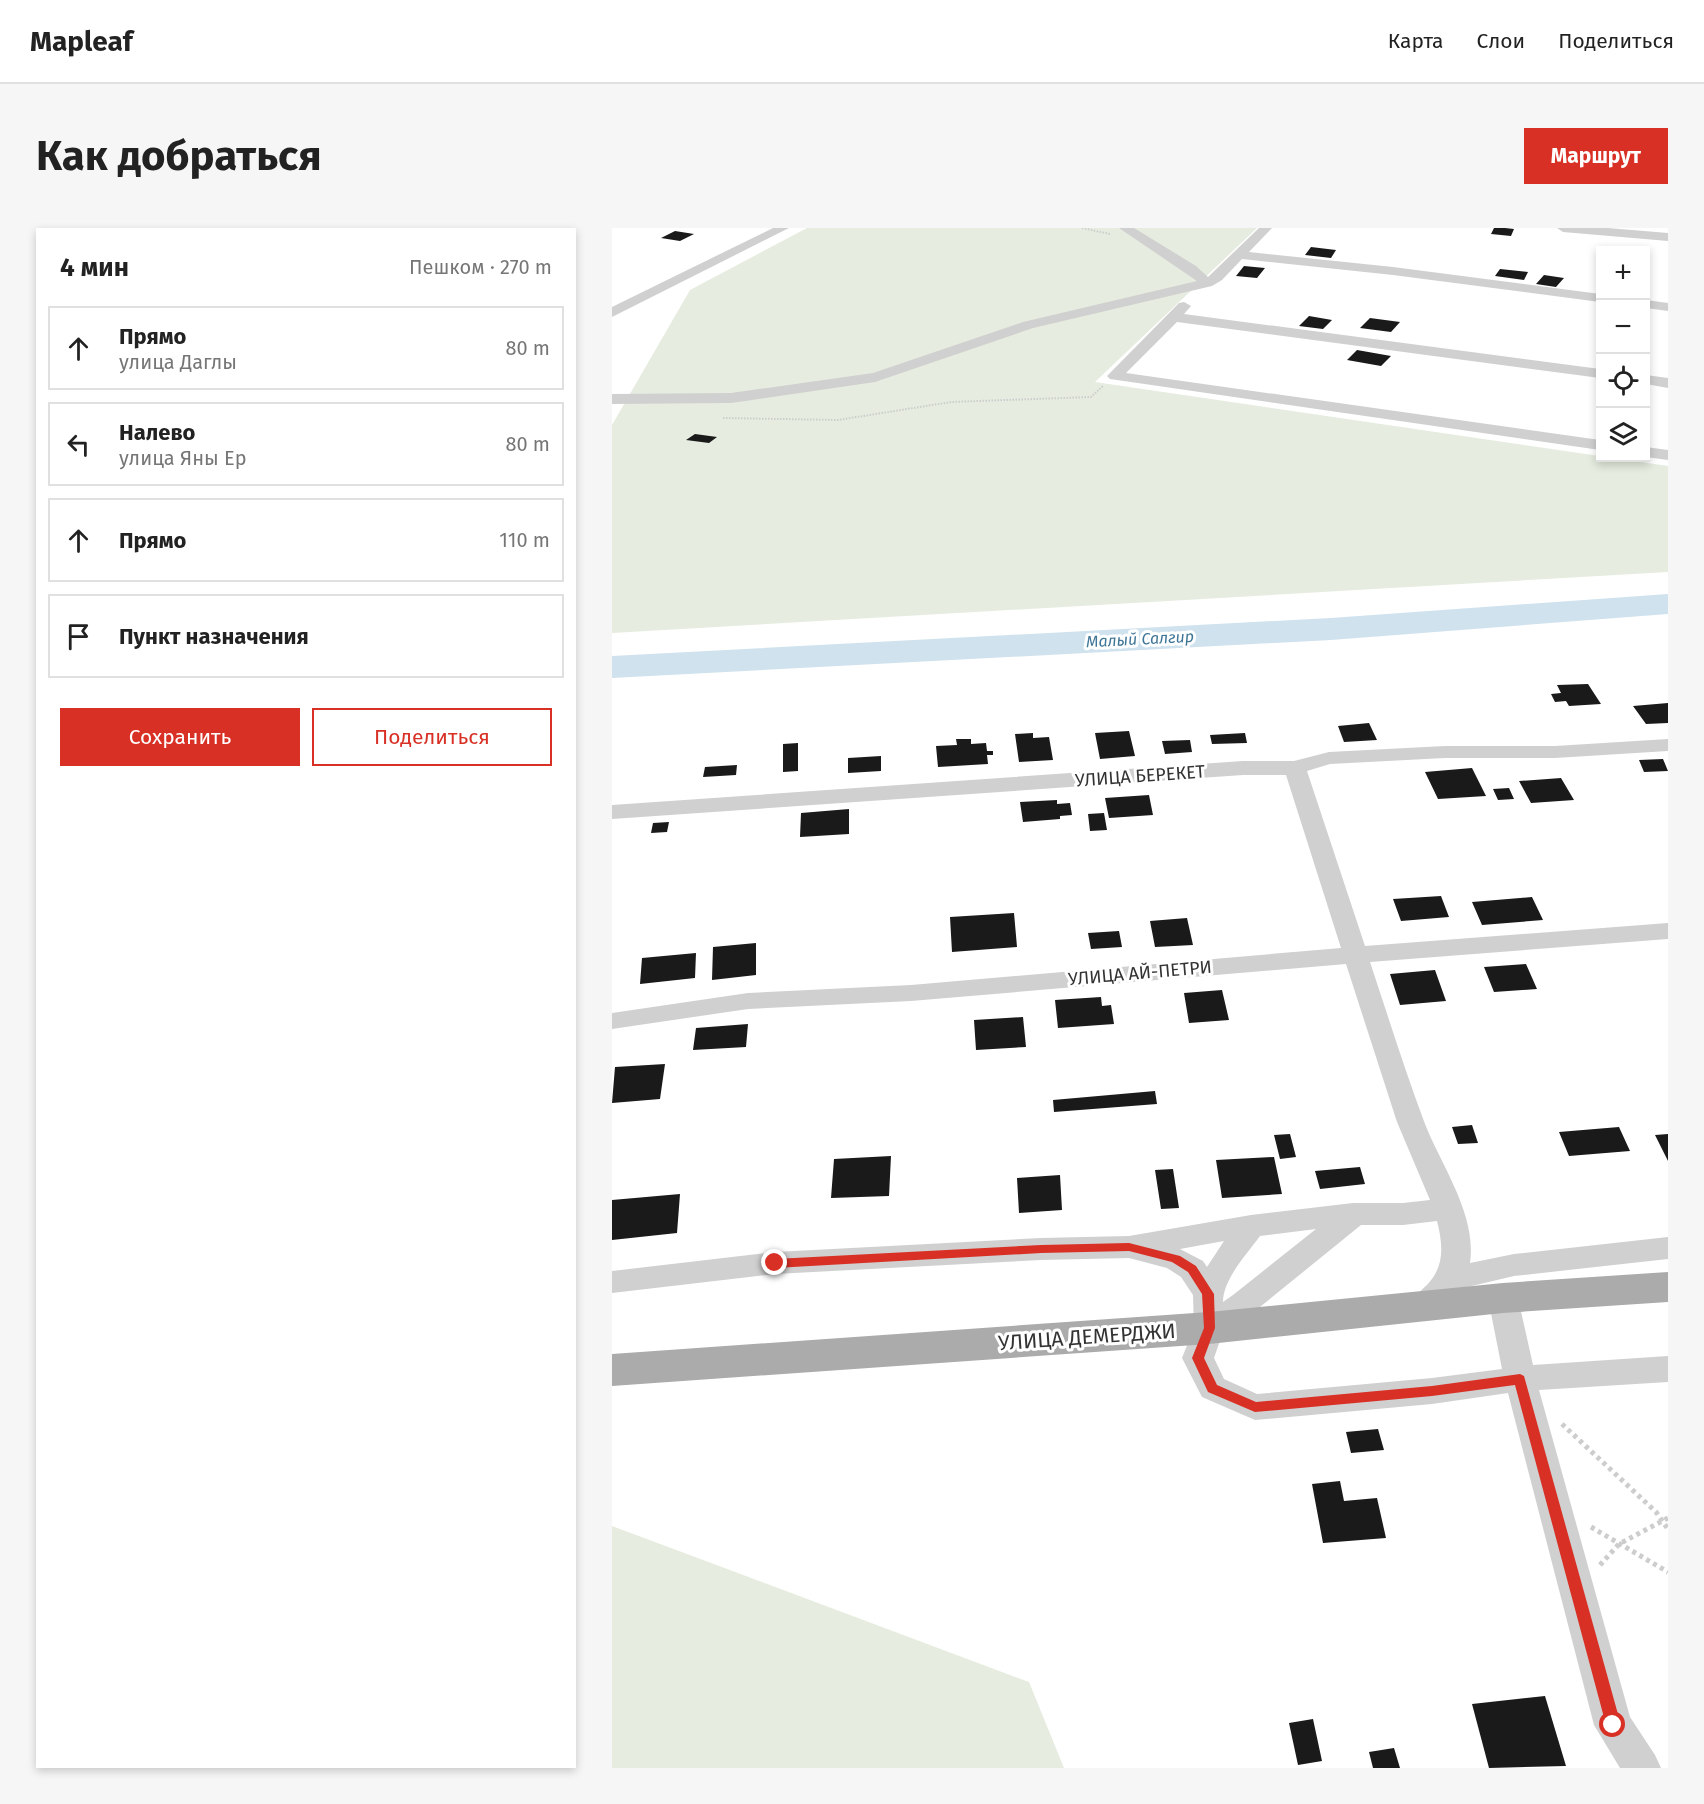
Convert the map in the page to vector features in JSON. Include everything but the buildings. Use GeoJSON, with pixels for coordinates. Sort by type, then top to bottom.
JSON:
{"type":"FeatureCollection","features":[{"type":"Feature","properties":{"kind":"main road","name":"УЛИЦА ДЕМЕРДЖИ"},"geometry":{"type":"LineString","coordinates":[[612,1370],[1209,1311],[1423,1307],[1503,1298],[1668,1287]]}},
{"type":"Feature","properties":{"kind":"street"},"geometry":{"type":"LineString","coordinates":[[612,313],[783,228]]}},
{"type":"Feature","properties":{"kind":"street"},"geometry":{"type":"LineString","coordinates":[[1125,228],[1191,269],[1207,283]]}},
{"type":"Feature","properties":{"kind":"street"},"geometry":{"type":"LineString","coordinates":[[1115,376],[1207,283],[1217,277],[1266,228]]}},
{"type":"Feature","properties":{"kind":"street"},"geometry":{"type":"LineString","coordinates":[[1563,228],[1668,237]]}},
{"type":"Feature","properties":{"kind":"street"},"geometry":{"type":"LineString","coordinates":[[1238,255],[1393,271],[1596,297]]}},
{"type":"Feature","properties":{"kind":"street"},"geometry":{"type":"LineString","coordinates":[[612,399],[730,398],[875,376],[944,355],[1028,324],[1207,283]]}},
{"type":"Feature","properties":{"kind":"street"},"geometry":{"type":"LineString","coordinates":[[1650,305],[1668,307]]}},
{"type":"Feature","properties":{"kind":"street"},"geometry":{"type":"LineString","coordinates":[[1173,317],[1596,373]]}},
{"type":"Feature","properties":{"kind":"street"},"geometry":{"type":"LineString","coordinates":[[1115,376],[1596,444]]}},
{"type":"Feature","properties":{"kind":"street"},"geometry":{"type":"LineString","coordinates":[[1650,381],[1668,383]]}},
{"type":"Feature","properties":{"kind":"street"},"geometry":{"type":"LineString","coordinates":[[1650,453],[1668,455]]}},
{"type":"Feature","properties":{"kind":"street","name":"УЛИЦА БЕРЕКЕТ"},"geometry":{"type":"LineString","coordinates":[[612,812],[1243,768],[1294,768],[1329,759],[1352,757],[1445,752],[1555,752],[1668,745]]}},
{"type":"Feature","properties":{"kind":"street"},"geometry":{"type":"LineString","coordinates":[[1294,768],[1413,1126],[1447,1209],[1455,1244],[1456,1262],[1450,1279],[1423,1307]]}},
{"type":"Feature","properties":{"kind":"street","name":"УЛИЦА АЙ-ПЕТРИ"},"geometry":{"type":"LineString","coordinates":[[612,1021],[748,1001],[923,992],[1668,931]]}},
{"type":"Feature","properties":{"kind":"street"},"geometry":{"type":"LineString","coordinates":[[612,1282],[775,1263],[1041,1249],[1129,1247],[1251,1226],[1353,1214],[1403,1214],[1447,1209]]}},
{"type":"Feature","properties":{"kind":"street"},"geometry":{"type":"LineString","coordinates":[[1209,1311],[1244,1303],[1353,1214]]}},
{"type":"Feature","properties":{"kind":"street"},"geometry":{"type":"LineString","coordinates":[[1251,1226],[1221,1268],[1198,1358],[1213,1388],[1255,1407],[1432,1391],[1520,1379],[1668,1370]]}},
{"type":"Feature","properties":{"kind":"street"},"geometry":{"type":"LineString","coordinates":[[1450,1279],[1514,1265],[1662,1244]]}},
{"type":"Feature","properties":{"kind":"street"},"geometry":{"type":"LineString","coordinates":[[1129,1247],[1176,1259],[1192,1269],[1209,1311]]}},
{"type":"Feature","properties":{"kind":"street"},"geometry":{"type":"LineString","coordinates":[[1503,1298],[1520,1379],[1613,1725],[1642,1768]]}},
{"type":"Feature","properties":{"kind":"path"},"geometry":{"type":"LineString","coordinates":[[718,417],[838,420],[951,402],[1091,396],[1115,376]]}},
{"type":"Feature","properties":{"kind":"path"},"geometry":{"type":"LineString","coordinates":[[1558,1420],[1665,1520],[1668,1529]]}},
{"type":"Feature","properties":{"kind":"path"},"geometry":{"type":"LineString","coordinates":[[1555,1506],[1668,1572]]}},
{"type":"Feature","properties":{"kind":"path"},"geometry":{"type":"LineString","coordinates":[[1577,1590],[1619,1544],[1665,1520]]}},
{"type":"Feature","properties":{"kind":"shaded area"},"geometry":{"type":"Polygon","coordinates":[[[807,228],[1257,228],[1095,382],[1596,455],[1596,462],[1641,462],[1668,466],[1668,572],[612,633],[612,425],[690,290],[807,228]]]}},
{"type":"Feature","properties":{"kind":"shaded area"},"geometry":{"type":"Polygon","coordinates":[[[612,1526],[1029,1682],[1064,1768],[612,1768],[612,1526]]]}},
{"type":"Feature","properties":{"kind":"waterway","name":"Малый Салгир"},"geometry":{"type":"LineString","coordinates":[[612,667],[1331,629],[1668,604]]}},
{"type":"Feature","properties":{"kind":"route"},"geometry":{"type":"LineString","coordinates":[[775,1263],[1041,1249],[1129,1247],[1176,1259],[1192,1269],[1208,1294],[1209,1328],[1198,1358],[1213,1388],[1255,1407],[1432,1391],[1520,1379],[1613,1725]]}}]}
